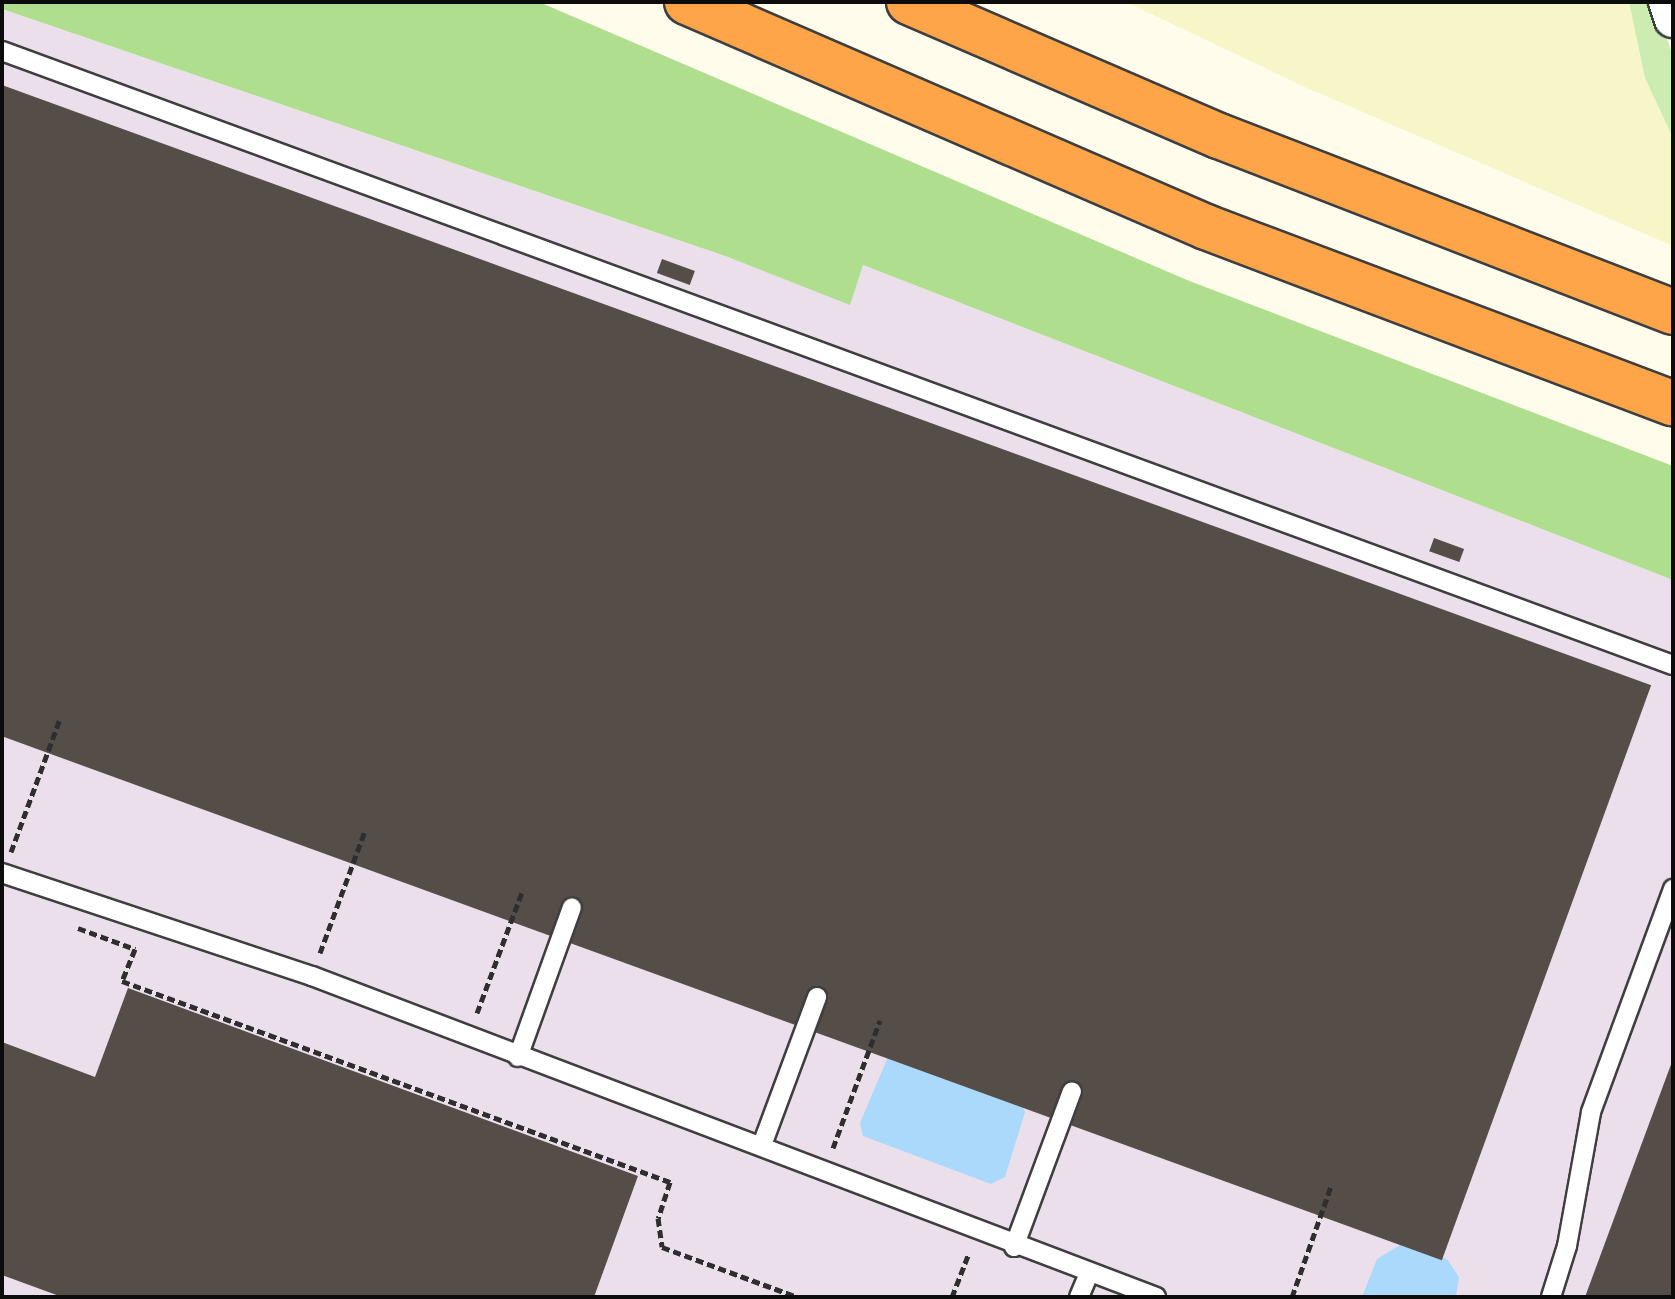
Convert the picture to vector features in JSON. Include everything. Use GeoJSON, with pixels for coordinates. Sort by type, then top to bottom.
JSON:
{"type":"FeatureCollection","features":[{"type":"Feature","properties":{"kind":"highway"},"geometry":{"type":"LineString","coordinates":[[687,2],[1206,227],[1673,403]]}},
{"type":"Feature","properties":{"kind":"highway"},"geometry":{"type":"LineString","coordinates":[[909,2],[1219,136],[1673,312]]}},
{"type":"Feature","properties":{"kind":"street"},"geometry":{"type":"LineString","coordinates":[[1667,2],[1673,19]]}},
{"type":"Feature","properties":{"kind":"lane"},"geometry":{"type":"LineString","coordinates":[[2,51],[1673,665]]}},
{"type":"Feature","properties":{"kind":"lane"},"geometry":{"type":"LineString","coordinates":[[2,873],[312,976],[518,1057],[762,1145],[1014,1247],[1156,1297]]}},
{"type":"Feature","properties":{"kind":"lane"},"geometry":{"type":"LineString","coordinates":[[1551,1297],[1567,1246],[1591,1112],[1673,889]]}},
{"type":"Feature","properties":{"kind":"lane"},"geometry":{"type":"LineString","coordinates":[[518,1057],[572,907]]}},
{"type":"Feature","properties":{"kind":"lane"},"geometry":{"type":"LineString","coordinates":[[762,1145],[817,997]]}},
{"type":"Feature","properties":{"kind":"lane"},"geometry":{"type":"LineString","coordinates":[[1014,1247],[1072,1091]]}},
{"type":"Feature","properties":{"kind":"lane"},"geometry":{"type":"LineString","coordinates":[[1079,1297],[1089,1273]]}},
{"type":"Feature","properties":{"kind":"path"},"geometry":{"type":"LineString","coordinates":[[2,873],[60,719]]}},
{"type":"Feature","properties":{"kind":"path"},"geometry":{"type":"LineString","coordinates":[[312,976],[365,831]]}},
{"type":"Feature","properties":{"kind":"path"},"geometry":{"type":"LineString","coordinates":[[468,1036],[523,889]]}},
{"type":"Feature","properties":{"kind":"path"},"geometry":{"type":"LineString","coordinates":[[61,923],[135,949],[122,981],[670,1182],[658,1218],[662,1247],[797,1297]]}},
{"type":"Feature","properties":{"kind":"path"},"geometry":{"type":"LineString","coordinates":[[847,1153],[833,1148],[880,1020]]}},
{"type":"Feature","properties":{"kind":"path"},"geometry":{"type":"LineString","coordinates":[[1292,1297],[1331,1186]]}},
{"type":"Feature","properties":{"kind":"path"},"geometry":{"type":"LineString","coordinates":[[952,1297],[977,1230]]}},
{"type":"Feature","properties":{"kind":"path"},"geometry":{"type":"LineString","coordinates":[[935,1297],[946,1297]]}},
{"type":"Feature","properties":{"kind":"shaded area"},"geometry":{"type":"Polygon","coordinates":[[[2,9],[728,257],[849,304],[863,265],[1673,580],[1673,1297],[2,1297],[2,9]]]}},
{"type":"Feature","properties":{"kind":"green space"},"geometry":{"type":"Polygon","coordinates":[[[2,2],[539,2],[1187,280],[1673,466],[1673,580],[863,265],[850,305],[728,257],[2,9],[2,2]]]}},
{"type":"Feature","properties":{"kind":"green space"},"geometry":{"type":"Polygon","coordinates":[[[1126,2],[1629,2],[1645,78],[1673,138],[1673,246],[1307,88],[1126,2]]]}},
{"type":"Feature","properties":{"kind":"green space"},"geometry":{"type":"Polygon","coordinates":[[[1629,2],[1654,2],[1673,56],[1673,138],[1645,78],[1629,2]]]}},
{"type":"Feature","properties":{"kind":"water"},"geometry":{"type":"Polygon","coordinates":[[[896,1052],[1019,1098],[1025,1112],[1005,1177],[991,1184],[863,1136],[860,1123],[888,1057],[896,1052]]]}},
{"type":"Feature","properties":{"kind":"water"},"geometry":{"type":"Polygon","coordinates":[[[1400,1245],[1447,1259],[1459,1277],[1456,1297],[1362,1297],[1377,1259],[1400,1245]]]}},
{"type":"Feature","properties":{"kind":"building"},"geometry":{"type":"Polygon","coordinates":[[[2,85],[1651,685],[1442,1260],[2,736],[2,85]]]}},
{"type":"Feature","properties":{"kind":"building"},"geometry":{"type":"Polygon","coordinates":[[[662,259],[695,271],[690,285],[657,273],[662,259]]]}},
{"type":"Feature","properties":{"kind":"building"},"geometry":{"type":"Polygon","coordinates":[[[1434,538],[1464,549],[1459,562],[1429,551],[1434,538]]]}},
{"type":"Feature","properties":{"kind":"building"},"geometry":{"type":"Polygon","coordinates":[[[128,988],[638,1176],[594,1297],[62,1297],[2,1275],[2,1042],[95,1077],[128,988]]]}},
{"type":"Feature","properties":{"kind":"building"},"geometry":{"type":"Polygon","coordinates":[[[1673,1059],[1673,1297],[1585,1297],[1673,1059]]]}}]}
